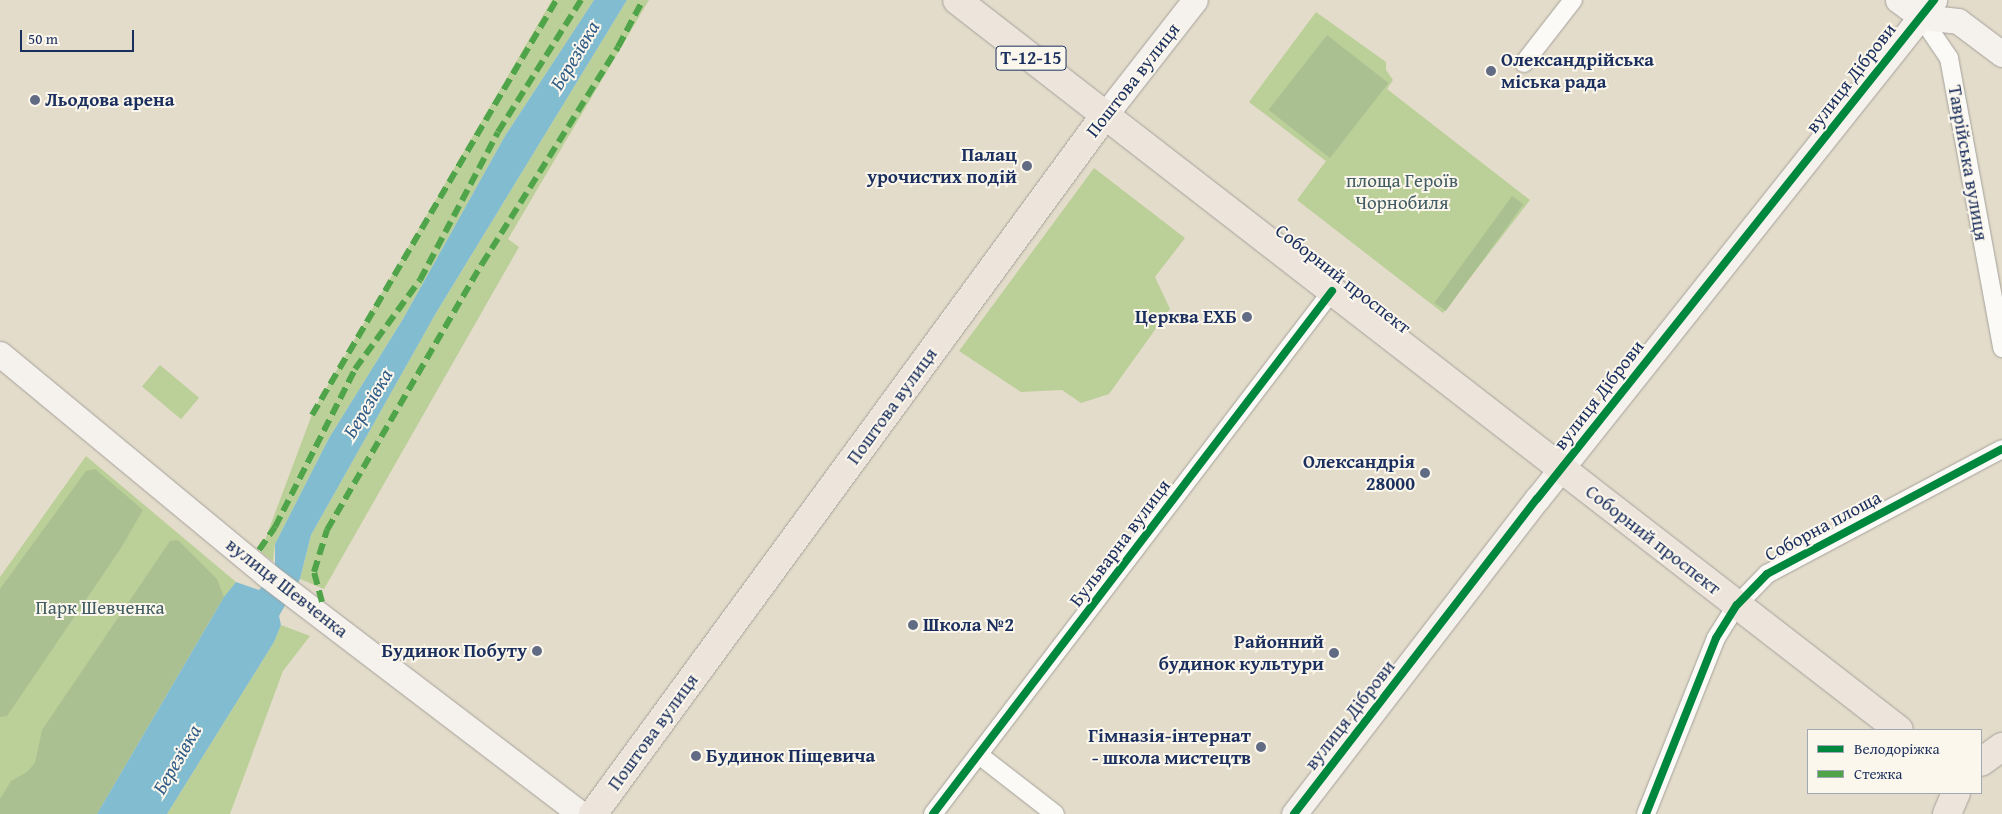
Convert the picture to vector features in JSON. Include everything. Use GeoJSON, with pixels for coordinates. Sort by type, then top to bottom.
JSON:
{"type":"FeatureCollection","features":[{"type":"Feature","properties":{"kind":"main road","name":"Соборний проспект"},"geometry":{"type":"LineString","coordinates":[[956,0],[1897,729]]}},
{"type":"Feature","properties":{"kind":"main road","name":"Поштова вулиця"},"geometry":{"type":"LineString","coordinates":[[593,814],[1105,115]]}},
{"type":"Feature","properties":{"kind":"main road"},"geometry":{"type":"LineString","coordinates":[[1982,761],[2002,747]]}},
{"type":"Feature","properties":{"kind":"main road"},"geometry":{"type":"LineString","coordinates":[[1947,814],[1956,794]]}},
{"type":"Feature","properties":{"kind":"street","name":"Поштова вулиця"},"geometry":{"type":"LineString","coordinates":[[1105,115],[1195,0]]}},
{"type":"Feature","properties":{"kind":"street"},"geometry":{"type":"LineString","coordinates":[[1524,63],[1573,0]]}},
{"type":"Feature","properties":{"kind":"street"},"geometry":{"type":"LineString","coordinates":[[1898,0],[1927,8],[1958,21],[2002,54]]}},
{"type":"Feature","properties":{"kind":"street","name":"Таврійська вулиця"},"geometry":{"type":"LineString","coordinates":[[1927,8],[1949,58],[2002,348]]}},
{"type":"Feature","properties":{"kind":"street","name":"вулиця Діброви"},"geometry":{"type":"LineString","coordinates":[[1294,814],[1562,469],[1927,8]]}},
{"type":"Feature","properties":{"kind":"street","name":"Бульварна вулиця"},"geometry":{"type":"LineString","coordinates":[[933,814],[1332,291]]}},
{"type":"Feature","properties":{"kind":"street","name":"вулиця Шевченка"},"geometry":{"type":"LineString","coordinates":[[0,354],[267,576],[580,814]]}},
{"type":"Feature","properties":{"kind":"street","name":"Соборна площа"},"geometry":{"type":"LineString","coordinates":[[1646,814],[1716,638],[1737,605],[1768,574],[2002,449]]}},
{"type":"Feature","properties":{"kind":"street"},"geometry":{"type":"LineString","coordinates":[[979,754],[1054,814]]}},
{"type":"Feature","properties":{"kind":"green space"},"geometry":{"type":"Polygon","coordinates":[[[552,0],[594,0],[505,136],[403,319],[329,438],[275,544],[273,561],[262,553],[266,537],[314,409],[552,0]]]}},
{"type":"Feature","properties":{"kind":"green space"},"geometry":{"type":"Polygon","coordinates":[[[627,0],[649,0],[508,239],[519,247],[324,589],[300,579],[311,535],[436,313],[627,0]]]}},
{"type":"Feature","properties":{"kind":"green space","name":"площа Героїв Чорнобиля"},"geometry":{"type":"Polygon","coordinates":[[[1316,12],[1386,62],[1386,70],[1393,80],[1387,89],[1530,200],[1443,313],[1297,200],[1326,161],[1249,102],[1316,12]]]}},
{"type":"Feature","properties":{"kind":"green space"},"geometry":{"type":"Polygon","coordinates":[[[1327,35],[1388,83],[1330,158],[1269,110],[1327,35]]]}},
{"type":"Feature","properties":{"kind":"green space"},"geometry":{"type":"Polygon","coordinates":[[[1094,168],[1185,238],[1155,277],[1170,309],[1109,394],[1081,403],[1062,390],[1021,392],[959,351],[1094,168]]]}},
{"type":"Feature","properties":{"kind":"green space"},"geometry":{"type":"Polygon","coordinates":[[[1512,196],[1523,204],[1446,311],[1434,303],[1512,196]]]}},
{"type":"Feature","properties":{"kind":"green space"},"geometry":{"type":"Polygon","coordinates":[[[160,365],[199,398],[181,419],[142,386],[160,365]]]}},
{"type":"Feature","properties":{"kind":"green space","name":"Парк Шевченка"},"geometry":{"type":"Polygon","coordinates":[[[86,456],[236,582],[209,618],[97,814],[0,814],[0,577],[86,456]]]}},
{"type":"Feature","properties":{"kind":"green space"},"geometry":{"type":"Polygon","coordinates":[[[95,469],[143,510],[121,548],[7,716],[0,717],[0,589],[86,471],[95,469]]]}},
{"type":"Feature","properties":{"kind":"green space"},"geometry":{"type":"Polygon","coordinates":[[[178,540],[217,579],[224,597],[97,814],[0,814],[0,799],[11,781],[27,772],[35,763],[42,730],[170,541],[178,540]]]}},
{"type":"Feature","properties":{"kind":"green space"},"geometry":{"type":"Polygon","coordinates":[[[281,625],[310,636],[283,671],[230,814],[167,814],[274,642],[281,625]]]}},
{"type":"Feature","properties":{"kind":"water","name":"Березівка"},"geometry":{"type":"Polygon","coordinates":[[[594,0],[627,0],[436,313],[311,535],[300,579],[279,616],[281,625],[274,642],[167,814],[97,814],[224,597],[236,582],[259,590],[275,572],[275,544],[329,438],[403,319],[505,136],[594,0]]]}},
{"type":"Feature","properties":{"kind":"marked path"},"geometry":{"type":"LineString","coordinates":[[312,415],[556,0]]}},
{"type":"Feature","properties":{"kind":"marked path"},"geometry":{"type":"LineString","coordinates":[[259,550],[275,527],[355,369],[420,280],[498,132],[581,0]]}},
{"type":"Feature","properties":{"kind":"marked path"},"geometry":{"type":"LineString","coordinates":[[322,602],[314,572],[327,530],[482,264],[618,47],[643,0]]}},
{"type":"Feature","properties":{"kind":"cycle path"},"geometry":{"type":"LineString","coordinates":[[1294,814],[1537,499],[1934,0]]}},
{"type":"Feature","properties":{"kind":"cycle path"},"geometry":{"type":"LineString","coordinates":[[933,814],[1332,291]]}},
{"type":"Feature","properties":{"kind":"cycle path"},"geometry":{"type":"LineString","coordinates":[[1646,814],[1716,638],[1737,605],[1767,574],[2002,449]]}},
{"type":"Feature","properties":{"kind":"place","name":"Олександрійська міська рада"},"geometry":{"type":"Point","coordinates":[1491,71]}},
{"type":"Feature","properties":{"kind":"place","name":"Льодова арена"},"geometry":{"type":"Point","coordinates":[35,100]}},
{"type":"Feature","properties":{"kind":"place","name":"Палац урочистих подій"},"geometry":{"type":"Point","coordinates":[1027,166]}},
{"type":"Feature","properties":{"kind":"place","name":"Церква ЕХБ"},"geometry":{"type":"Point","coordinates":[1247,317]}},
{"type":"Feature","properties":{"kind":"place","name":"Олександрія 28000"},"geometry":{"type":"Point","coordinates":[1425,473]}},
{"type":"Feature","properties":{"kind":"place","name":"Школа №2"},"geometry":{"type":"Point","coordinates":[913,625]}},
{"type":"Feature","properties":{"kind":"place","name":"Будинок Побуту"},"geometry":{"type":"Point","coordinates":[537,651]}},
{"type":"Feature","properties":{"kind":"place","name":"Районний будинок культури"},"geometry":{"type":"Point","coordinates":[1334,653]}},
{"type":"Feature","properties":{"kind":"place","name":"Гімназія-інтернат - школа мистецтв"},"geometry":{"type":"Point","coordinates":[1261,747]}},
{"type":"Feature","properties":{"kind":"place","name":"Будинок Піщевича"},"geometry":{"type":"Point","coordinates":[696,756]}}]}
